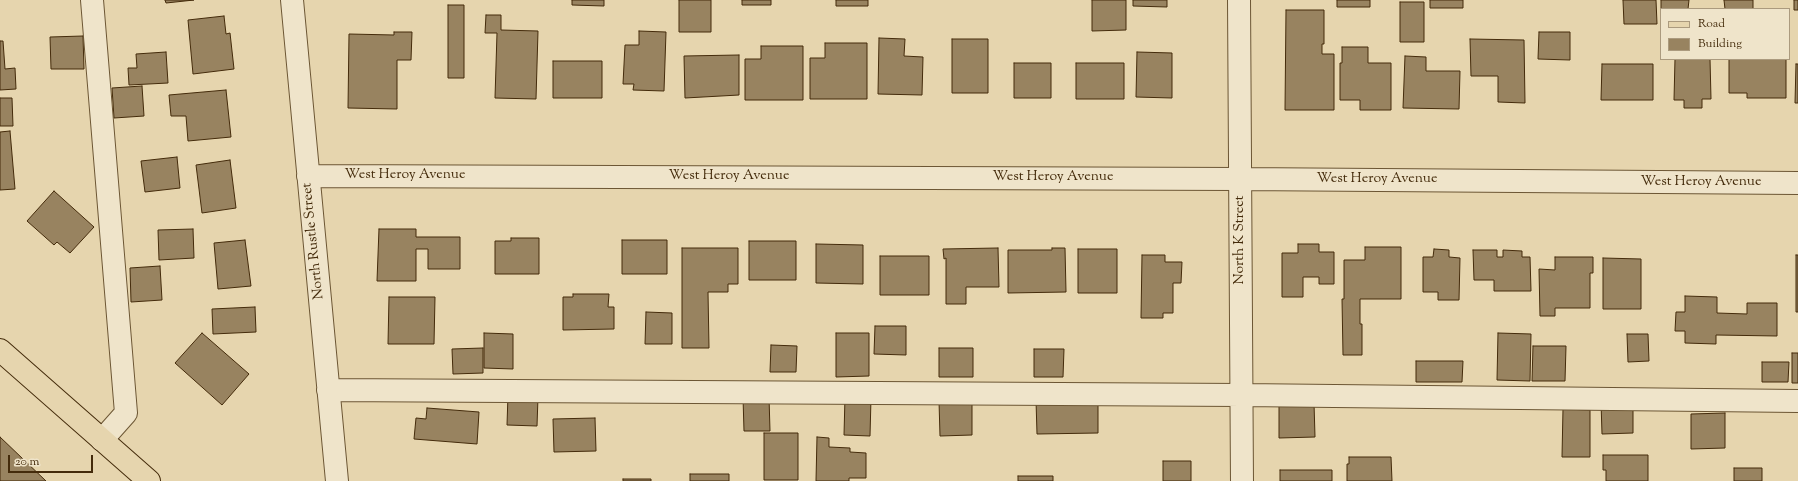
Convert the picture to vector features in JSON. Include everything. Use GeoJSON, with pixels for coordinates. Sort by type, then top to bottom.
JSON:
{"type":"FeatureCollection","features":[{"type":"Feature","properties":{"kind":"main road"},"geometry":{"type":"LineString","coordinates":[[0,350],[149,481]]}},
{"type":"Feature","properties":{"kind":"street"},"geometry":{"type":"LineString","coordinates":[[92,0],[126,413],[102,440]]}},
{"type":"Feature","properties":{"kind":"street","name":"North Rustle Street"},"geometry":{"type":"LineString","coordinates":[[292,0],[337,481]]}},
{"type":"Feature","properties":{"kind":"street","name":"North K Street"},"geometry":{"type":"LineString","coordinates":[[1239,0],[1242,481]]}},
{"type":"Feature","properties":{"kind":"street","name":"West Heroy Avenue"},"geometry":{"type":"LineString","coordinates":[[308,176],[1240,179],[1798,183]]}},
{"type":"Feature","properties":{"kind":"street"},"geometry":{"type":"LineString","coordinates":[[328,390],[1242,395],[1798,401]]}},
{"type":"Feature","properties":{"kind":"building"},"geometry":{"type":"Polygon","coordinates":[[[165,0],[194,0],[166,3],[165,0]]]}},
{"type":"Feature","properties":{"kind":"building"},"geometry":{"type":"Polygon","coordinates":[[[572,0],[604,0],[604,6],[572,5],[572,0]]]}},
{"type":"Feature","properties":{"kind":"building"},"geometry":{"type":"Polygon","coordinates":[[[679,0],[711,0],[711,32],[679,32],[679,0]]]}},
{"type":"Feature","properties":{"kind":"building"},"geometry":{"type":"Polygon","coordinates":[[[742,0],[771,0],[771,5],[742,5],[742,0]]]}},
{"type":"Feature","properties":{"kind":"building"},"geometry":{"type":"Polygon","coordinates":[[[836,0],[868,0],[868,6],[836,6],[836,0]]]}},
{"type":"Feature","properties":{"kind":"building"},"geometry":{"type":"Polygon","coordinates":[[[1092,0],[1126,0],[1126,30],[1092,31],[1092,0]]]}},
{"type":"Feature","properties":{"kind":"building"},"geometry":{"type":"Polygon","coordinates":[[[1133,0],[1167,0],[1167,7],[1133,6],[1133,0]]]}},
{"type":"Feature","properties":{"kind":"building"},"geometry":{"type":"Polygon","coordinates":[[[1337,0],[1370,0],[1370,7],[1337,7],[1337,0]]]}},
{"type":"Feature","properties":{"kind":"building"},"geometry":{"type":"Polygon","coordinates":[[[1430,0],[1463,0],[1463,8],[1430,8],[1430,0]]]}},
{"type":"Feature","properties":{"kind":"building"},"geometry":{"type":"Polygon","coordinates":[[[1623,0],[1656,0],[1657,24],[1624,24],[1623,0]]]}},
{"type":"Feature","properties":{"kind":"building"},"geometry":{"type":"Polygon","coordinates":[[[1661,0],[1689,0],[1688,8],[1661,8],[1661,0]]]}},
{"type":"Feature","properties":{"kind":"building"},"geometry":{"type":"Polygon","coordinates":[[[1724,0],[1753,0],[1753,8],[1725,8],[1724,0]]]}},
{"type":"Feature","properties":{"kind":"building"},"geometry":{"type":"Polygon","coordinates":[[[1794,0],[1798,0],[1798,10],[1794,10],[1794,0]]]}},
{"type":"Feature","properties":{"kind":"building"},"geometry":{"type":"Polygon","coordinates":[[[1400,2],[1424,2],[1424,42],[1400,42],[1400,2]]]}},
{"type":"Feature","properties":{"kind":"building"},"geometry":{"type":"Polygon","coordinates":[[[448,5],[464,5],[464,78],[448,78],[448,5]]]}},
{"type":"Feature","properties":{"kind":"building"},"geometry":{"type":"Polygon","coordinates":[[[1286,10],[1324,10],[1324,44],[1322,44],[1322,54],[1334,54],[1334,110],[1285,110],[1286,10]]]}},
{"type":"Feature","properties":{"kind":"building"},"geometry":{"type":"Polygon","coordinates":[[[486,15],[501,15],[501,30],[538,31],[536,99],[495,98],[497,33],[485,33],[486,15]]]}},
{"type":"Feature","properties":{"kind":"building"},"geometry":{"type":"Polygon","coordinates":[[[224,16],[226,34],[230,33],[234,69],[193,74],[188,20],[224,16]]]}},
{"type":"Feature","properties":{"kind":"building"},"geometry":{"type":"Polygon","coordinates":[[[639,31],[666,32],[664,91],[633,90],[634,84],[623,84],[625,45],[639,45],[639,31]]]}},
{"type":"Feature","properties":{"kind":"building"},"geometry":{"type":"Polygon","coordinates":[[[394,32],[412,32],[411,60],[397,60],[397,109],[348,108],[349,34],[394,35],[394,32]]]}},
{"type":"Feature","properties":{"kind":"building"},"geometry":{"type":"Polygon","coordinates":[[[1539,32],[1570,32],[1570,60],[1538,59],[1539,32]]]}},
{"type":"Feature","properties":{"kind":"building"},"geometry":{"type":"Polygon","coordinates":[[[83,36],[84,69],[51,69],[50,37],[83,36]]]}},
{"type":"Feature","properties":{"kind":"building"},"geometry":{"type":"Polygon","coordinates":[[[879,38],[905,39],[904,56],[923,57],[922,95],[878,94],[879,38]]]}},
{"type":"Feature","properties":{"kind":"building"},"geometry":{"type":"Polygon","coordinates":[[[952,39],[988,39],[988,93],[952,93],[952,39]]]}},
{"type":"Feature","properties":{"kind":"building"},"geometry":{"type":"Polygon","coordinates":[[[1470,39],[1524,40],[1525,103],[1498,102],[1498,76],[1471,76],[1470,39]]]}},
{"type":"Feature","properties":{"kind":"building"},"geometry":{"type":"Polygon","coordinates":[[[0,41],[3,41],[5,69],[15,68],[16,89],[0,90],[0,41]]]}},
{"type":"Feature","properties":{"kind":"building"},"geometry":{"type":"Polygon","coordinates":[[[825,43],[867,43],[867,99],[810,99],[810,58],[825,58],[825,43]]]}},
{"type":"Feature","properties":{"kind":"building"},"geometry":{"type":"Polygon","coordinates":[[[761,46],[803,46],[803,100],[745,100],[745,59],[761,59],[761,46]]]}},
{"type":"Feature","properties":{"kind":"building"},"geometry":{"type":"Polygon","coordinates":[[[1342,47],[1368,47],[1368,63],[1391,63],[1391,110],[1360,110],[1360,100],[1340,100],[1340,63],[1342,63],[1342,47]]]}},
{"type":"Feature","properties":{"kind":"building"},"geometry":{"type":"Polygon","coordinates":[[[166,52],[168,83],[129,85],[128,68],[137,68],[136,54],[166,52]]]}},
{"type":"Feature","properties":{"kind":"building"},"geometry":{"type":"Polygon","coordinates":[[[1137,52],[1172,53],[1172,98],[1136,97],[1137,52]]]}},
{"type":"Feature","properties":{"kind":"building"},"geometry":{"type":"Polygon","coordinates":[[[739,55],[739,95],[685,98],[684,56],[739,55]]]}},
{"type":"Feature","properties":{"kind":"building"},"geometry":{"type":"Polygon","coordinates":[[[1405,56],[1426,57],[1426,71],[1460,71],[1459,109],[1403,108],[1405,56]]]}},
{"type":"Feature","properties":{"kind":"building"},"geometry":{"type":"Polygon","coordinates":[[[1675,60],[1710,60],[1711,99],[1702,99],[1702,108],[1684,108],[1684,100],[1674,100],[1675,60]]]}},
{"type":"Feature","properties":{"kind":"building"},"geometry":{"type":"Polygon","coordinates":[[[1729,60],[1786,60],[1786,98],[1747,98],[1747,93],[1729,93],[1729,60]]]}},
{"type":"Feature","properties":{"kind":"building"},"geometry":{"type":"Polygon","coordinates":[[[553,61],[602,61],[602,98],[553,98],[553,61]]]}},
{"type":"Feature","properties":{"kind":"building"},"geometry":{"type":"Polygon","coordinates":[[[1014,63],[1051,63],[1051,98],[1014,98],[1014,63]]]}},
{"type":"Feature","properties":{"kind":"building"},"geometry":{"type":"Polygon","coordinates":[[[1076,63],[1124,63],[1124,99],[1076,99],[1076,63]]]}},
{"type":"Feature","properties":{"kind":"building"},"geometry":{"type":"Polygon","coordinates":[[[1602,64],[1653,64],[1653,100],[1601,100],[1602,64]]]}},
{"type":"Feature","properties":{"kind":"building"},"geometry":{"type":"Polygon","coordinates":[[[1796,64],[1798,64],[1798,103],[1795,103],[1796,64]]]}},
{"type":"Feature","properties":{"kind":"building"},"geometry":{"type":"Polygon","coordinates":[[[142,86],[144,116],[114,118],[112,88],[142,86]]]}},
{"type":"Feature","properties":{"kind":"building"},"geometry":{"type":"Polygon","coordinates":[[[226,90],[231,137],[188,141],[186,116],[171,116],[169,95],[226,90]]]}},
{"type":"Feature","properties":{"kind":"building"},"geometry":{"type":"Polygon","coordinates":[[[0,98],[12,98],[13,126],[0,126],[0,98]]]}},
{"type":"Feature","properties":{"kind":"building"},"geometry":{"type":"Polygon","coordinates":[[[10,131],[15,189],[0,190],[0,132],[10,131]]]}},
{"type":"Feature","properties":{"kind":"building"},"geometry":{"type":"Polygon","coordinates":[[[177,157],[180,188],[145,192],[141,161],[177,157]]]}},
{"type":"Feature","properties":{"kind":"building"},"geometry":{"type":"Polygon","coordinates":[[[230,160],[236,208],[202,213],[196,165],[230,160]]]}},
{"type":"Feature","properties":{"kind":"building"},"geometry":{"type":"Polygon","coordinates":[[[54,191],[94,227],[70,253],[57,242],[54,245],[27,221],[54,191]]]}},
{"type":"Feature","properties":{"kind":"building"},"geometry":{"type":"Polygon","coordinates":[[[193,229],[194,258],[159,260],[158,230],[193,229]]]}},
{"type":"Feature","properties":{"kind":"building"},"geometry":{"type":"Polygon","coordinates":[[[379,229],[416,229],[416,237],[460,237],[460,269],[428,269],[428,249],[416,249],[416,281],[377,281],[379,229]]]}},
{"type":"Feature","properties":{"kind":"building"},"geometry":{"type":"Polygon","coordinates":[[[511,238],[539,238],[539,274],[495,274],[495,241],[511,241],[511,238]]]}},
{"type":"Feature","properties":{"kind":"building"},"geometry":{"type":"Polygon","coordinates":[[[245,240],[251,286],[218,289],[214,243],[245,240]]]}},
{"type":"Feature","properties":{"kind":"building"},"geometry":{"type":"Polygon","coordinates":[[[622,240],[667,240],[667,274],[622,274],[622,240]]]}},
{"type":"Feature","properties":{"kind":"building"},"geometry":{"type":"Polygon","coordinates":[[[749,241],[796,241],[796,280],[749,280],[749,241]]]}},
{"type":"Feature","properties":{"kind":"building"},"geometry":{"type":"Polygon","coordinates":[[[816,244],[863,245],[863,284],[816,283],[816,244]]]}},
{"type":"Feature","properties":{"kind":"building"},"geometry":{"type":"Polygon","coordinates":[[[1298,244],[1319,244],[1319,252],[1334,252],[1334,284],[1319,284],[1319,277],[1303,277],[1303,297],[1282,297],[1282,253],[1298,253],[1298,244]]]}},
{"type":"Feature","properties":{"kind":"building"},"geometry":{"type":"Polygon","coordinates":[[[1365,247],[1401,247],[1401,299],[1360,299],[1362,355],[1343,355],[1342,299],[1344,299],[1344,260],[1365,260],[1365,247]]]}},
{"type":"Feature","properties":{"kind":"building"},"geometry":{"type":"Polygon","coordinates":[[[682,248],[738,248],[738,284],[728,284],[728,292],[708,292],[709,348],[682,348],[682,248]]]}},
{"type":"Feature","properties":{"kind":"building"},"geometry":{"type":"Polygon","coordinates":[[[998,248],[999,287],[966,287],[966,304],[946,304],[946,258],[944,259],[943,249],[998,248]]]}},
{"type":"Feature","properties":{"kind":"building"},"geometry":{"type":"Polygon","coordinates":[[[1052,248],[1065,248],[1066,292],[1008,293],[1008,250],[1052,250],[1052,248]]]}},
{"type":"Feature","properties":{"kind":"building"},"geometry":{"type":"Polygon","coordinates":[[[1078,249],[1117,249],[1117,293],[1078,293],[1078,249]]]}},
{"type":"Feature","properties":{"kind":"building"},"geometry":{"type":"Polygon","coordinates":[[[1434,249],[1449,250],[1449,257],[1460,258],[1459,300],[1438,300],[1438,292],[1423,292],[1423,257],[1433,257],[1434,249]]]}},
{"type":"Feature","properties":{"kind":"building"},"geometry":{"type":"Polygon","coordinates":[[[1473,250],[1497,250],[1497,257],[1503,257],[1503,250],[1522,251],[1522,257],[1530,257],[1531,291],[1494,291],[1494,280],[1474,280],[1473,250]]]}},
{"type":"Feature","properties":{"kind":"building"},"geometry":{"type":"Polygon","coordinates":[[[1142,255],[1165,255],[1165,262],[1182,262],[1181,283],[1173,283],[1173,313],[1163,313],[1163,318],[1141,318],[1142,255]]]}},
{"type":"Feature","properties":{"kind":"building"},"geometry":{"type":"Polygon","coordinates":[[[1796,255],[1798,255],[1798,312],[1796,312],[1796,255]]]}},
{"type":"Feature","properties":{"kind":"building"},"geometry":{"type":"Polygon","coordinates":[[[880,256],[929,256],[929,295],[880,295],[880,256]]]}},
{"type":"Feature","properties":{"kind":"building"},"geometry":{"type":"Polygon","coordinates":[[[1555,257],[1593,257],[1593,273],[1590,273],[1590,308],[1555,308],[1555,316],[1540,316],[1539,269],[1555,270],[1555,257]]]}},
{"type":"Feature","properties":{"kind":"building"},"geometry":{"type":"Polygon","coordinates":[[[1603,258],[1641,259],[1641,309],[1603,309],[1603,258]]]}},
{"type":"Feature","properties":{"kind":"building"},"geometry":{"type":"Polygon","coordinates":[[[160,266],[162,300],[131,302],[130,268],[160,266]]]}},
{"type":"Feature","properties":{"kind":"building"},"geometry":{"type":"Polygon","coordinates":[[[573,294],[609,294],[608,307],[614,307],[614,329],[563,330],[563,297],[573,297],[573,294]]]}},
{"type":"Feature","properties":{"kind":"building"},"geometry":{"type":"Polygon","coordinates":[[[1685,296],[1717,297],[1717,313],[1747,314],[1747,303],[1777,303],[1777,336],[1716,335],[1716,344],[1685,343],[1685,331],[1675,331],[1676,312],[1685,312],[1685,296]]]}},
{"type":"Feature","properties":{"kind":"building"},"geometry":{"type":"Polygon","coordinates":[[[389,297],[435,297],[434,344],[388,344],[389,297]]]}},
{"type":"Feature","properties":{"kind":"building"},"geometry":{"type":"Polygon","coordinates":[[[255,307],[256,332],[213,334],[212,309],[255,307]]]}},
{"type":"Feature","properties":{"kind":"building"},"geometry":{"type":"Polygon","coordinates":[[[646,312],[672,313],[672,344],[645,344],[646,312]]]}},
{"type":"Feature","properties":{"kind":"building"},"geometry":{"type":"Polygon","coordinates":[[[875,326],[906,326],[906,355],[874,354],[875,326]]]}},
{"type":"Feature","properties":{"kind":"building"},"geometry":{"type":"Polygon","coordinates":[[[202,333],[249,374],[222,405],[175,363],[202,333]]]}},
{"type":"Feature","properties":{"kind":"building"},"geometry":{"type":"Polygon","coordinates":[[[484,333],[513,334],[513,369],[484,368],[484,333]]]}},
{"type":"Feature","properties":{"kind":"building"},"geometry":{"type":"Polygon","coordinates":[[[836,333],[869,333],[869,376],[836,377],[836,333]]]}},
{"type":"Feature","properties":{"kind":"building"},"geometry":{"type":"Polygon","coordinates":[[[1498,333],[1531,334],[1530,381],[1497,380],[1498,333]]]}},
{"type":"Feature","properties":{"kind":"building"},"geometry":{"type":"Polygon","coordinates":[[[1627,334],[1648,334],[1649,361],[1628,362],[1627,334]]]}},
{"type":"Feature","properties":{"kind":"building"},"geometry":{"type":"Polygon","coordinates":[[[771,345],[797,346],[796,372],[770,372],[771,345]]]}},
{"type":"Feature","properties":{"kind":"building"},"geometry":{"type":"Polygon","coordinates":[[[1533,346],[1566,346],[1565,381],[1532,381],[1533,346]]]}},
{"type":"Feature","properties":{"kind":"building"},"geometry":{"type":"Polygon","coordinates":[[[483,348],[483,373],[453,374],[452,349],[483,348]]]}},
{"type":"Feature","properties":{"kind":"building"},"geometry":{"type":"Polygon","coordinates":[[[939,348],[973,348],[973,377],[939,377],[939,348]]]}},
{"type":"Feature","properties":{"kind":"building"},"geometry":{"type":"Polygon","coordinates":[[[1034,349],[1064,349],[1063,377],[1034,377],[1034,349]]]}},
{"type":"Feature","properties":{"kind":"building"},"geometry":{"type":"Polygon","coordinates":[[[1792,353],[1798,353],[1798,383],[1792,383],[1792,353]]]}},
{"type":"Feature","properties":{"kind":"building"},"geometry":{"type":"Polygon","coordinates":[[[1416,361],[1463,361],[1462,382],[1416,382],[1416,361]]]}},
{"type":"Feature","properties":{"kind":"building"},"geometry":{"type":"Polygon","coordinates":[[[1762,362],[1789,362],[1788,382],[1762,382],[1762,362]]]}},
{"type":"Feature","properties":{"kind":"building"},"geometry":{"type":"Polygon","coordinates":[[[508,395],[538,397],[537,426],[507,425],[508,395]]]}},
{"type":"Feature","properties":{"kind":"building"},"geometry":{"type":"Polygon","coordinates":[[[743,397],[769,397],[770,431],[744,431],[743,397]]]}},
{"type":"Feature","properties":{"kind":"building"},"geometry":{"type":"Polygon","coordinates":[[[845,397],[871,398],[870,436],[844,435],[845,397]]]}},
{"type":"Feature","properties":{"kind":"building"},"geometry":{"type":"Polygon","coordinates":[[[1098,399],[1098,433],[1037,434],[1036,400],[1098,399]]]}},
{"type":"Feature","properties":{"kind":"building"},"geometry":{"type":"Polygon","coordinates":[[[972,400],[972,435],[940,436],[939,401],[972,400]]]}},
{"type":"Feature","properties":{"kind":"building"},"geometry":{"type":"Polygon","coordinates":[[[1633,401],[1633,433],[1602,434],[1601,402],[1633,401]]]}},
{"type":"Feature","properties":{"kind":"building"},"geometry":{"type":"Polygon","coordinates":[[[1279,403],[1314,403],[1315,437],[1279,438],[1279,403]]]}},
{"type":"Feature","properties":{"kind":"building"},"geometry":{"type":"Polygon","coordinates":[[[427,408],[479,412],[477,444],[414,439],[416,418],[426,419],[427,408]]]}},
{"type":"Feature","properties":{"kind":"building"},"geometry":{"type":"Polygon","coordinates":[[[1563,409],[1590,410],[1590,457],[1562,457],[1563,409]]]}},
{"type":"Feature","properties":{"kind":"building"},"geometry":{"type":"Polygon","coordinates":[[[1725,413],[1725,448],[1691,449],[1691,414],[1725,413]]]}},
{"type":"Feature","properties":{"kind":"building"},"geometry":{"type":"Polygon","coordinates":[[[595,418],[596,451],[554,452],[553,419],[595,418]]]}},
{"type":"Feature","properties":{"kind":"building"},"geometry":{"type":"Polygon","coordinates":[[[764,433],[798,433],[798,480],[764,480],[764,433]]]}},
{"type":"Feature","properties":{"kind":"building"},"geometry":{"type":"Polygon","coordinates":[[[0,437],[46,481],[0,481],[0,437]]]}},
{"type":"Feature","properties":{"kind":"building"},"geometry":{"type":"Polygon","coordinates":[[[817,437],[829,438],[829,447],[850,448],[850,452],[866,453],[866,478],[849,478],[849,481],[816,481],[817,437]]]}},
{"type":"Feature","properties":{"kind":"building"},"geometry":{"type":"Polygon","coordinates":[[[1603,455],[1648,455],[1648,481],[1606,481],[1606,470],[1603,470],[1603,455]]]}},
{"type":"Feature","properties":{"kind":"building"},"geometry":{"type":"Polygon","coordinates":[[[1349,457],[1391,457],[1392,481],[1347,481],[1347,464],[1349,464],[1349,457]]]}},
{"type":"Feature","properties":{"kind":"building"},"geometry":{"type":"Polygon","coordinates":[[[1163,461],[1191,461],[1191,481],[1163,481],[1163,461]]]}},
{"type":"Feature","properties":{"kind":"building"},"geometry":{"type":"Polygon","coordinates":[[[1734,468],[1762,468],[1762,481],[1734,481],[1734,468]]]}},
{"type":"Feature","properties":{"kind":"building"},"geometry":{"type":"Polygon","coordinates":[[[1280,470],[1332,470],[1332,481],[1280,481],[1280,470]]]}},
{"type":"Feature","properties":{"kind":"building"},"geometry":{"type":"Polygon","coordinates":[[[690,474],[729,474],[729,481],[690,481],[690,474]]]}},
{"type":"Feature","properties":{"kind":"building"},"geometry":{"type":"Polygon","coordinates":[[[1018,476],[1053,476],[1053,481],[1018,481],[1018,476]]]}},
{"type":"Feature","properties":{"kind":"building"},"geometry":{"type":"Polygon","coordinates":[[[623,479],[651,479],[651,481],[623,481],[623,479]]]}}]}
